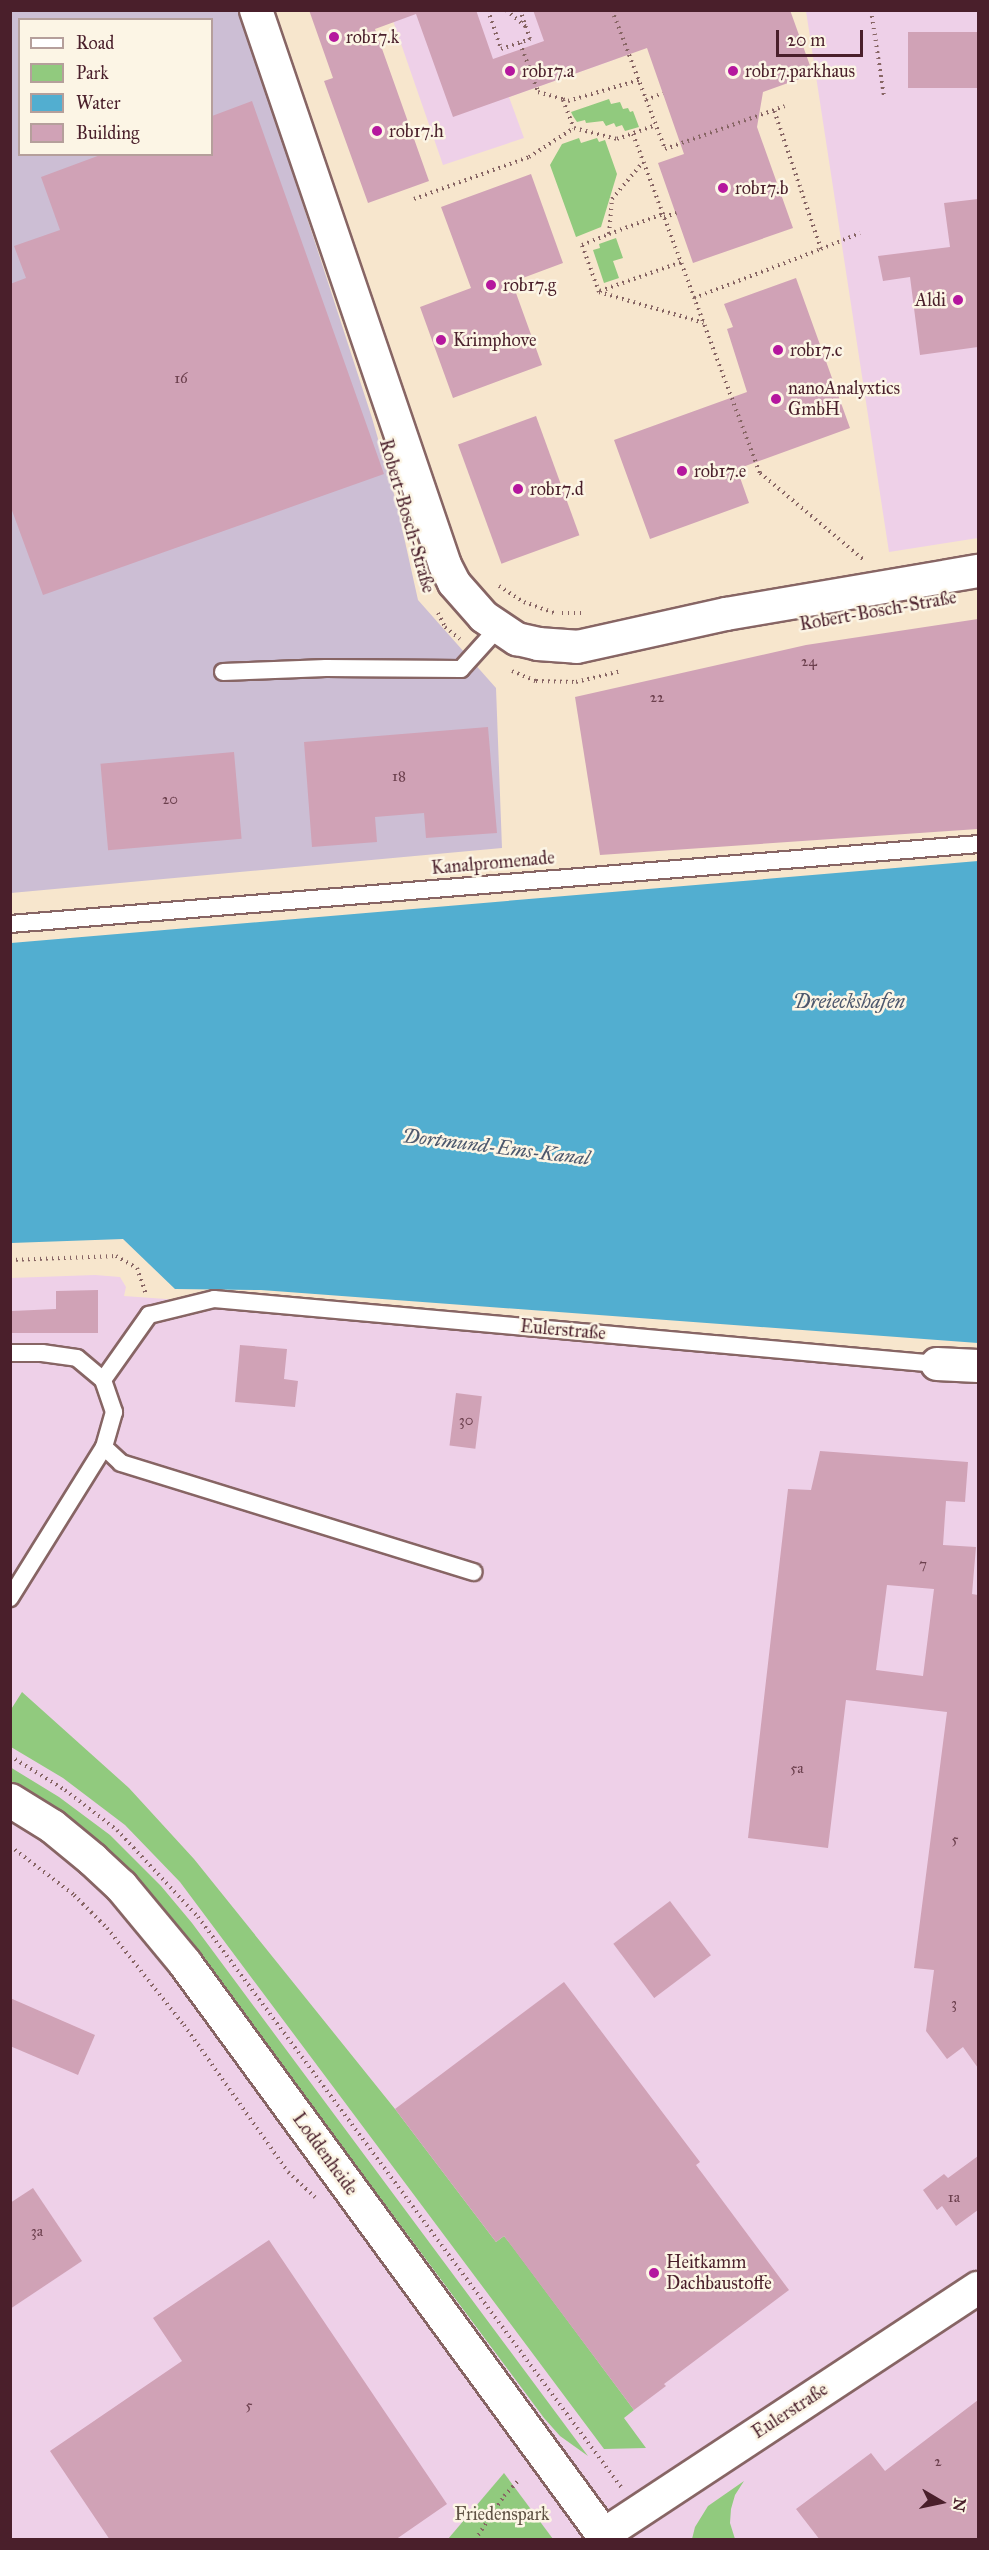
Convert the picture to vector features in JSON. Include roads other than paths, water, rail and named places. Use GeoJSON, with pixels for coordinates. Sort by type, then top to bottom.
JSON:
{"type":"FeatureCollection","features":[{"type":"Feature","properties":{"kind":"street","name":"Robert-Bosch-Straße"},"geometry":{"type":"LineString","coordinates":[[256,10],[446,565],[454,583],[468,603],[498,628],[517,639],[538,644],[577,647],[726,614],[978,571]]}},
{"type":"Feature","properties":{"kind":"street","name":"Eulerstraße"},"geometry":{"type":"LineString","coordinates":[[937,1364],[978,1366]]}},
{"type":"Feature","properties":{"kind":"street","name":"Loddenheide"},"geometry":{"type":"LineString","coordinates":[[10,1800],[52,1826],[121,1886],[184,1962],[605,2537]]}},
{"type":"Feature","properties":{"kind":"street","name":"Eulerstraße"},"geometry":{"type":"LineString","coordinates":[[605,2537],[638,2510],[978,2288]]}},
{"type":"Feature","properties":{"kind":"lane"},"geometry":{"type":"LineString","coordinates":[[223,672],[326,668],[461,669],[498,628]]}},
{"type":"Feature","properties":{"kind":"lane","name":"Kanalpromenade"},"geometry":{"type":"LineString","coordinates":[[10,924],[978,844]]}},
{"type":"Feature","properties":{"kind":"lane","name":"Eulerstraße"},"geometry":{"type":"LineString","coordinates":[[103,1380],[149,1315],[214,1299],[937,1364]]}},
{"type":"Feature","properties":{"kind":"lane"},"geometry":{"type":"LineString","coordinates":[[10,1353],[42,1353],[77,1358],[103,1380],[114,1412],[104,1448],[10,1598]]}},
{"type":"Feature","properties":{"kind":"lane"},"geometry":{"type":"LineString","coordinates":[[104,1448],[121,1463],[474,1572]]}},
{"type":"Feature","properties":{"kind":"water"},"geometry":{"type":"Polygon","coordinates":[[[978,861],[978,1343],[261,1290],[175,1289],[123,1239],[11,1243],[11,943],[978,861]]]}},
{"type":"Feature","properties":{"kind":"place","name":"rob17.k"},"geometry":{"type":"Point","coordinates":[334,37]}},
{"type":"Feature","properties":{"kind":"place","name":"rob17.a"},"geometry":{"type":"Point","coordinates":[510,71]}},
{"type":"Feature","properties":{"kind":"place","name":"rob17.parkhaus"},"geometry":{"type":"Point","coordinates":[733,71]}},
{"type":"Feature","properties":{"kind":"place","name":"rob17.h"},"geometry":{"type":"Point","coordinates":[377,131]}},
{"type":"Feature","properties":{"kind":"place","name":"rob17.b"},"geometry":{"type":"Point","coordinates":[723,188]}},
{"type":"Feature","properties":{"kind":"place","name":"rob17.g"},"geometry":{"type":"Point","coordinates":[491,285]}},
{"type":"Feature","properties":{"kind":"place","name":"Aldi"},"geometry":{"type":"Point","coordinates":[958,300]}},
{"type":"Feature","properties":{"kind":"place","name":"Krimphove"},"geometry":{"type":"Point","coordinates":[441,340]}},
{"type":"Feature","properties":{"kind":"place","name":"rob17.c"},"geometry":{"type":"Point","coordinates":[778,350]}},
{"type":"Feature","properties":{"kind":"place","name":"nanoAnalyxtics GmbH"},"geometry":{"type":"Point","coordinates":[776,399]}},
{"type":"Feature","properties":{"kind":"place","name":"rob17.e"},"geometry":{"type":"Point","coordinates":[682,471]}},
{"type":"Feature","properties":{"kind":"place","name":"rob17.d"},"geometry":{"type":"Point","coordinates":[518,489]}},
{"type":"Feature","properties":{"kind":"place","name":"Heitkamm Dachbaustoffe"},"geometry":{"type":"Point","coordinates":[654,2273]}},
{"type":"Feature","properties":{"kind":"water label","name":"Dreieckshafen"},"geometry":{"type":"Point","coordinates":[849,1001]}},
{"type":"Feature","properties":{"kind":"water label","name":"Dortmund-Ems-Kanal"},"geometry":{"type":"Point","coordinates":[496,1147]}},
{"type":"Feature","properties":{"kind":"park label","name":"Friedenspark"},"geometry":{"type":"Point","coordinates":[502,2514]}}]}
